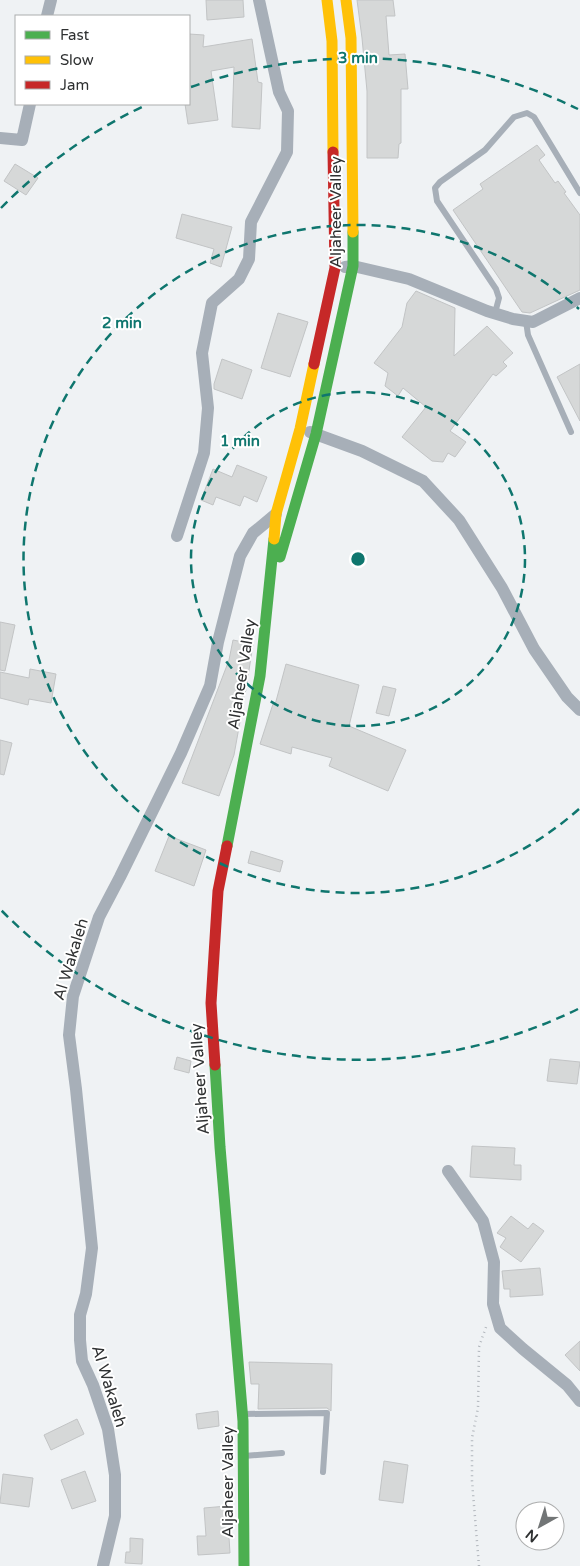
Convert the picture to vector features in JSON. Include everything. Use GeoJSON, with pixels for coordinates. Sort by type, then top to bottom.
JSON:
{"type":"FeatureCollection","features":[{"type":"Feature","properties":{"kind":"street"},"geometry":{"type":"LineString","coordinates":[[47,15],[51,0]]}},
{"type":"Feature","properties":{"kind":"street"},"geometry":{"type":"LineString","coordinates":[[177,536],[204,453],[208,408],[202,353],[212,303],[239,279],[249,259],[251,222],[287,152],[288,111],[279,92],[258,0]]}},
{"type":"Feature","properties":{"kind":"street","name":"Aljaheer Valley"},"geometry":{"type":"LineString","coordinates":[[244,1566],[242,1414],[220,1147],[211,1003],[218,890],[260,676],[276,514],[300,429],[335,268],[332,42],[327,0]]}},
{"type":"Feature","properties":{"kind":"street","name":"Aljaheer Valley"},"geometry":{"type":"LineString","coordinates":[[269,594],[316,434],[353,266],[351,38],[346,0]]}},
{"type":"Feature","properties":{"kind":"street"},"geometry":{"type":"LineString","coordinates":[[0,138],[22,140],[30,105]]}},
{"type":"Feature","properties":{"kind":"street"},"geometry":{"type":"LineString","coordinates":[[335,268],[353,266],[409,278],[494,313],[513,319],[534,322],[580,298]]}},
{"type":"Feature","properties":{"kind":"street"},"geometry":{"type":"LineString","coordinates":[[300,429],[362,450],[422,481],[459,520],[502,588],[534,649],[568,697],[580,710]]}},
{"type":"Feature","properties":{"kind":"street","name":"Al Wakaleh"},"geometry":{"type":"LineString","coordinates":[[103,1566],[115,1516],[115,1475],[108,1429],[93,1385],[82,1361],[80,1340],[80,1315],[86,1294],[92,1248],[69,1035],[73,996],[99,917],[181,754],[210,686],[218,642],[240,556],[253,533],[276,514]]}},
{"type":"Feature","properties":{"kind":"street"},"geometry":{"type":"LineString","coordinates":[[448,1171],[483,1221],[494,1262],[493,1304],[500,1328],[566,1385],[580,1401]]}},
{"type":"Feature","properties":{"kind":"lane"},"geometry":{"type":"LineString","coordinates":[[494,313],[499,298],[496,289],[437,201],[435,188],[440,182],[484,150],[514,117],[527,113],[534,117],[580,193]]}},
{"type":"Feature","properties":{"kind":"lane"},"geometry":{"type":"LineString","coordinates":[[526,320],[528,335],[570,432]]}},
{"type":"Feature","properties":{"kind":"lane"},"geometry":{"type":"LineString","coordinates":[[242,1414],[327,1413],[323,1472]]}},
{"type":"Feature","properties":{"kind":"lane"},"geometry":{"type":"LineString","coordinates":[[243,1456],[282,1453]]}},
{"type":"Feature","properties":{"kind":"path"},"geometry":{"type":"LineString","coordinates":[[479,1566],[472,1481],[472,1438],[478,1408],[479,1347],[493,1304]]}},
{"type":"Feature","properties":{"kind":"building"},"geometry":{"type":"Polygon","coordinates":[[[206,0],[243,0],[244,17],[207,20],[206,0]]]}},
{"type":"Feature","properties":{"kind":"building"},"geometry":{"type":"Polygon","coordinates":[[[357,0],[393,0],[395,16],[386,16],[389,55],[405,54],[408,89],[401,89],[401,143],[399,144],[398,158],[367,158],[367,91],[357,0]]]}},
{"type":"Feature","properties":{"kind":"building"},"geometry":{"type":"Polygon","coordinates":[[[190,34],[204,35],[203,47],[252,39],[258,82],[262,83],[260,129],[232,127],[234,67],[211,71],[218,120],[188,124],[185,105],[190,105],[190,34]]]}},
{"type":"Feature","properties":{"kind":"building"},"geometry":{"type":"Polygon","coordinates":[[[537,145],[545,155],[539,160],[555,183],[558,181],[580,215],[580,290],[530,313],[522,312],[453,210],[483,189],[480,184],[537,145]]]}},
{"type":"Feature","properties":{"kind":"building"},"geometry":{"type":"Polygon","coordinates":[[[15,164],[38,178],[26,195],[4,181],[15,164]]]}},
{"type":"Feature","properties":{"kind":"building"},"geometry":{"type":"Polygon","coordinates":[[[182,214],[232,227],[221,267],[210,263],[214,249],[176,238],[182,214]]]}},
{"type":"Feature","properties":{"kind":"building"},"geometry":{"type":"Polygon","coordinates":[[[416,291],[455,308],[454,356],[487,326],[513,353],[503,362],[507,366],[496,376],[493,374],[450,431],[466,442],[455,457],[448,453],[443,462],[432,461],[402,437],[426,407],[403,388],[398,396],[385,386],[388,373],[374,363],[402,327],[407,303],[416,291]]]}},
{"type":"Feature","properties":{"kind":"building"},"geometry":{"type":"Polygon","coordinates":[[[278,313],[308,322],[290,377],[261,368],[278,313]]]}},
{"type":"Feature","properties":{"kind":"building"},"geometry":{"type":"Polygon","coordinates":[[[222,359],[252,370],[242,399],[214,389],[222,359]]]}},
{"type":"Feature","properties":{"kind":"building"},"geometry":{"type":"Polygon","coordinates":[[[580,364],[580,421],[557,377],[580,364]]]}},
{"type":"Feature","properties":{"kind":"building"},"geometry":{"type":"Polygon","coordinates":[[[237,465],[267,477],[257,502],[244,496],[240,506],[216,497],[213,505],[201,500],[213,469],[232,477],[237,465]]]}},
{"type":"Feature","properties":{"kind":"building"},"geometry":{"type":"Polygon","coordinates":[[[0,622],[15,625],[5,671],[0,670],[0,622]]]}},
{"type":"Feature","properties":{"kind":"building"},"geometry":{"type":"Polygon","coordinates":[[[233,640],[253,644],[246,690],[238,715],[241,716],[234,755],[219,796],[182,783],[229,660],[233,640]]]}},
{"type":"Feature","properties":{"kind":"building"},"geometry":{"type":"Polygon","coordinates":[[[286,664],[359,685],[349,726],[406,750],[388,791],[329,766],[332,758],[292,747],[291,754],[260,744],[273,704],[275,705],[286,664]]]}},
{"type":"Feature","properties":{"kind":"building"},"geometry":{"type":"Polygon","coordinates":[[[30,669],[56,674],[51,703],[29,699],[28,705],[0,698],[0,672],[29,678],[30,669]]]}},
{"type":"Feature","properties":{"kind":"building"},"geometry":{"type":"Polygon","coordinates":[[[383,686],[396,689],[389,716],[376,713],[383,686]]]}},
{"type":"Feature","properties":{"kind":"building"},"geometry":{"type":"Polygon","coordinates":[[[0,740],[12,743],[4,775],[0,774],[0,740]]]}},
{"type":"Feature","properties":{"kind":"building"},"geometry":{"type":"Polygon","coordinates":[[[169,836],[206,850],[194,886],[155,871],[169,836]]]}},
{"type":"Feature","properties":{"kind":"building"},"geometry":{"type":"Polygon","coordinates":[[[251,851],[283,861],[280,872],[248,863],[251,851]]]}},
{"type":"Feature","properties":{"kind":"building"},"geometry":{"type":"Polygon","coordinates":[[[177,1057],[191,1061],[189,1073],[174,1069],[177,1057]]]}},
{"type":"Feature","properties":{"kind":"building"},"geometry":{"type":"Polygon","coordinates":[[[550,1059],[580,1062],[577,1084],[547,1081],[550,1059]]]}},
{"type":"Feature","properties":{"kind":"building"},"geometry":{"type":"Polygon","coordinates":[[[472,1146],[515,1148],[514,1165],[521,1165],[521,1180],[470,1177],[472,1146]]]}},
{"type":"Feature","properties":{"kind":"building"},"geometry":{"type":"Polygon","coordinates":[[[511,1216],[528,1229],[533,1223],[544,1231],[521,1262],[500,1247],[506,1238],[497,1233],[511,1216]]]}},
{"type":"Feature","properties":{"kind":"building"},"geometry":{"type":"Polygon","coordinates":[[[540,1268],[543,1295],[510,1297],[510,1289],[504,1289],[502,1271],[540,1268]]]}},
{"type":"Feature","properties":{"kind":"building"},"geometry":{"type":"Polygon","coordinates":[[[580,1341],[580,1371],[565,1355],[580,1341]]]}},
{"type":"Feature","properties":{"kind":"building"},"geometry":{"type":"Polygon","coordinates":[[[249,1362],[332,1364],[331,1411],[327,1408],[258,1409],[259,1384],[251,1384],[249,1362]]]}},
{"type":"Feature","properties":{"kind":"building"},"geometry":{"type":"Polygon","coordinates":[[[218,1411],[219,1426],[198,1429],[196,1414],[218,1411]]]}},
{"type":"Feature","properties":{"kind":"building"},"geometry":{"type":"Polygon","coordinates":[[[77,1419],[84,1434],[51,1450],[44,1435],[77,1419]]]}},
{"type":"Feature","properties":{"kind":"building"},"geometry":{"type":"Polygon","coordinates":[[[384,1461],[408,1465],[403,1503],[379,1500],[384,1461]]]}},
{"type":"Feature","properties":{"kind":"building"},"geometry":{"type":"Polygon","coordinates":[[[85,1471],[96,1501],[72,1509],[61,1480],[85,1471]]]}},
{"type":"Feature","properties":{"kind":"building"},"geometry":{"type":"Polygon","coordinates":[[[3,1474],[33,1478],[29,1507],[0,1503],[3,1474]]]}},
{"type":"Feature","properties":{"kind":"building"},"geometry":{"type":"Polygon","coordinates":[[[227,1506],[230,1553],[198,1555],[197,1536],[206,1536],[204,1508],[227,1506]]]}},
{"type":"Feature","properties":{"kind":"building"},"geometry":{"type":"Polygon","coordinates":[[[130,1538],[143,1539],[142,1564],[125,1563],[126,1552],[130,1552],[130,1538]]]}},
{"type":"Feature","properties":{"kind":"traffic: fast"},"geometry":{"type":"LineString","coordinates":[[280,557],[316,434],[353,266],[353,232]]}},
{"type":"Feature","properties":{"kind":"traffic: fast"},"geometry":{"type":"LineString","coordinates":[[227,846],[260,676],[274,539]]}},
{"type":"Feature","properties":{"kind":"traffic: fast"},"geometry":{"type":"LineString","coordinates":[[215,1065],[243,1421],[244,1566]]}},
{"type":"Feature","properties":{"kind":"traffic: slow"},"geometry":{"type":"LineString","coordinates":[[327,0],[332,41],[333,152]]}},
{"type":"Feature","properties":{"kind":"traffic: slow"},"geometry":{"type":"LineString","coordinates":[[346,0],[351,38],[353,232]]}},
{"type":"Feature","properties":{"kind":"traffic: slow"},"geometry":{"type":"LineString","coordinates":[[274,539],[276,514],[300,429],[314,364]]}},
{"type":"Feature","properties":{"kind":"traffic: jam"},"geometry":{"type":"LineString","coordinates":[[314,364],[335,268],[333,152]]}},
{"type":"Feature","properties":{"kind":"traffic: jam"},"geometry":{"type":"LineString","coordinates":[[215,1065],[211,1003],[218,891],[227,846]]}}]}
